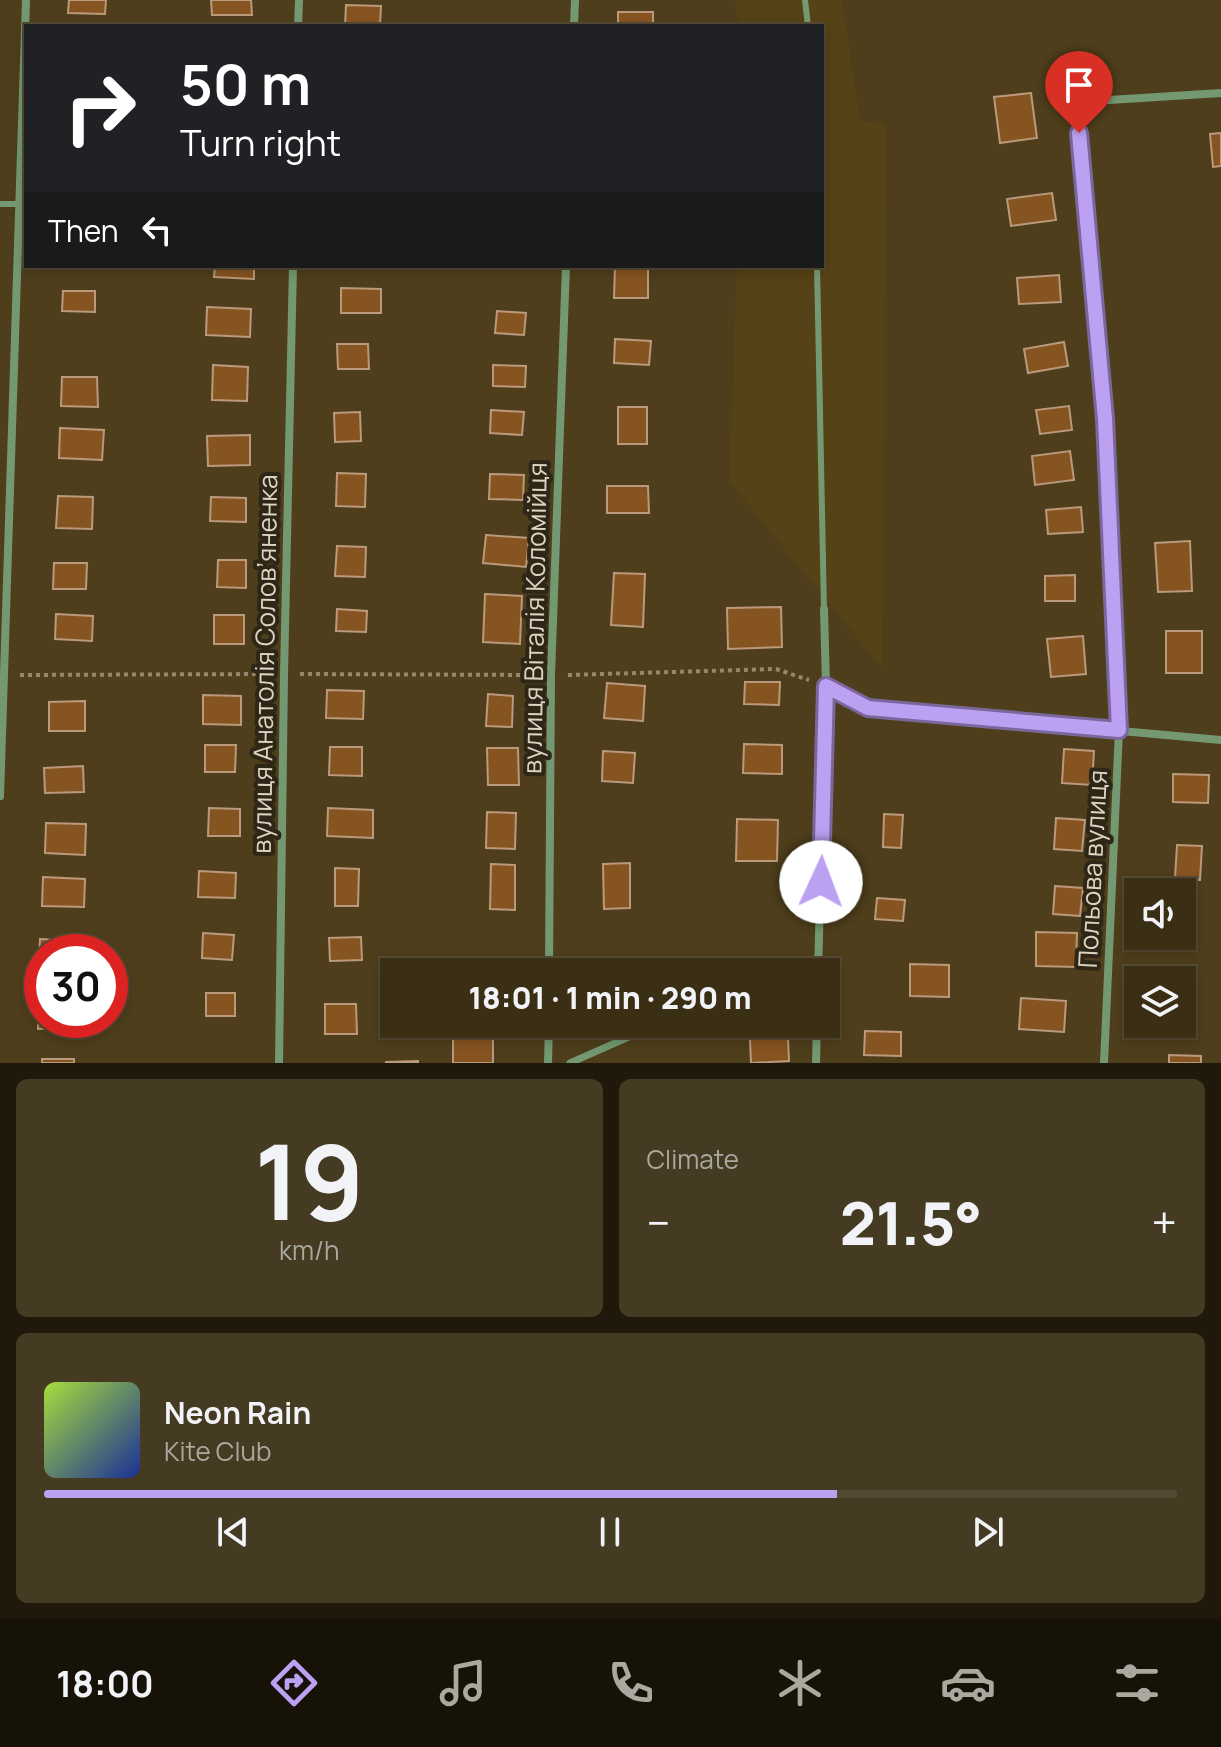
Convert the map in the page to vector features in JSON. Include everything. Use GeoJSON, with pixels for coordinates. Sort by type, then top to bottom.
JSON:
{"type":"FeatureCollection","features":[{"type":"Feature","properties":{"kind":"street"},"geometry":{"type":"LineString","coordinates":[[25,24],[26,0]]}},
{"type":"Feature","properties":{"kind":"street"},"geometry":{"type":"LineString","coordinates":[[298,24],[299,0]]}},
{"type":"Feature","properties":{"kind":"street"},"geometry":{"type":"LineString","coordinates":[[574,24],[575,0]]}},
{"type":"Feature","properties":{"kind":"street"},"geometry":{"type":"LineString","coordinates":[[0,796],[24,68]]}},
{"type":"Feature","properties":{"kind":"street","name":"Польова вулиця"},"geometry":{"type":"LineString","coordinates":[[1104,1063],[1119,730],[1105,419],[1077,102],[1221,93]]}},
{"type":"Feature","properties":{"kind":"street","name":"вулиця Анатолія Соловʼяненка"},"geometry":{"type":"LineString","coordinates":[[279,1063],[293,268]]}},
{"type":"Feature","properties":{"kind":"street","name":"вулиця Віталія Коломійця"},"geometry":{"type":"LineString","coordinates":[[549,958],[551,675],[566,268]]}},
{"type":"Feature","properties":{"kind":"street"},"geometry":{"type":"LineString","coordinates":[[818,958],[826,686],[824,609]]}},
{"type":"Feature","properties":{"kind":"street"},"geometry":{"type":"LineString","coordinates":[[826,686],[868,708],[1221,740]]}},
{"type":"Feature","properties":{"kind":"street"},"geometry":{"type":"LineString","coordinates":[[548,1063],[549,1038]]}},
{"type":"Feature","properties":{"kind":"street"},"geometry":{"type":"LineString","coordinates":[[570,1063],[626,1038]]}},
{"type":"Feature","properties":{"kind":"street"},"geometry":{"type":"LineString","coordinates":[[816,1063],[817,1038]]}},
{"type":"Feature","properties":{"kind":"lane"},"geometry":{"type":"LineString","coordinates":[[805,0],[808,24]]}},
{"type":"Feature","properties":{"kind":"lane"},"geometry":{"type":"LineString","coordinates":[[0,204],[20,204]]}},
{"type":"Feature","properties":{"kind":"lane"},"geometry":{"type":"LineString","coordinates":[[817,268],[824,609]]}},
{"type":"Feature","properties":{"kind":"path"},"geometry":{"type":"LineString","coordinates":[[4,675],[551,675],[776,669],[826,686]]}},
{"type":"Feature","properties":{"kind":"shaded area"},"geometry":{"type":"Polygon","coordinates":[[[735,0],[842,0],[860,121],[886,123],[883,669],[729,481],[737,268],[824,268],[824,24],[738,24],[735,0]]]}},
{"type":"Feature","properties":{"kind":"building"},"geometry":{"type":"Polygon","coordinates":[[[69,0],[106,0],[105,14],[68,13],[69,0]]]}},
{"type":"Feature","properties":{"kind":"building"},"geometry":{"type":"Polygon","coordinates":[[[211,0],[251,0],[252,15],[212,15],[211,0]]]}},
{"type":"Feature","properties":{"kind":"building"},"geometry":{"type":"Polygon","coordinates":[[[346,5],[381,6],[380,24],[345,24],[346,5]]]}},
{"type":"Feature","properties":{"kind":"building"},"geometry":{"type":"Polygon","coordinates":[[[618,12],[653,12],[653,24],[618,24],[618,12]]]}},
{"type":"Feature","properties":{"kind":"building"},"geometry":{"type":"Polygon","coordinates":[[[1031,93],[1037,138],[1000,143],[994,97],[1031,93]]]}},
{"type":"Feature","properties":{"kind":"building"},"geometry":{"type":"Polygon","coordinates":[[[1221,133],[1221,166],[1213,167],[1210,134],[1221,133]]]}},
{"type":"Feature","properties":{"kind":"building"},"geometry":{"type":"Polygon","coordinates":[[[1052,193],[1056,220],[1011,226],[1007,199],[1052,193]]]}},
{"type":"Feature","properties":{"kind":"building"},"geometry":{"type":"Polygon","coordinates":[[[215,268],[254,268],[254,279],[214,277],[215,268]]]}},
{"type":"Feature","properties":{"kind":"building"},"geometry":{"type":"Polygon","coordinates":[[[615,268],[648,268],[648,298],[614,298],[615,268]]]}},
{"type":"Feature","properties":{"kind":"building"},"geometry":{"type":"Polygon","coordinates":[[[1059,275],[1061,302],[1019,304],[1017,278],[1059,275]]]}},
{"type":"Feature","properties":{"kind":"building"},"geometry":{"type":"Polygon","coordinates":[[[341,288],[381,289],[381,313],[341,313],[341,288]]]}},
{"type":"Feature","properties":{"kind":"building"},"geometry":{"type":"Polygon","coordinates":[[[63,291],[95,291],[95,312],[62,311],[63,291]]]}},
{"type":"Feature","properties":{"kind":"building"},"geometry":{"type":"Polygon","coordinates":[[[207,307],[251,309],[250,337],[206,335],[207,307]]]}},
{"type":"Feature","properties":{"kind":"building"},"geometry":{"type":"Polygon","coordinates":[[[497,311],[526,313],[524,335],[495,333],[497,311]]]}},
{"type":"Feature","properties":{"kind":"building"},"geometry":{"type":"Polygon","coordinates":[[[615,339],[651,341],[649,365],[614,363],[615,339]]]}},
{"type":"Feature","properties":{"kind":"building"},"geometry":{"type":"Polygon","coordinates":[[[1064,342],[1068,366],[1028,373],[1024,349],[1064,342]]]}},
{"type":"Feature","properties":{"kind":"building"},"geometry":{"type":"Polygon","coordinates":[[[337,344],[368,344],[369,369],[338,369],[337,344]]]}},
{"type":"Feature","properties":{"kind":"building"},"geometry":{"type":"Polygon","coordinates":[[[213,365],[248,367],[247,401],[212,400],[213,365]]]}},
{"type":"Feature","properties":{"kind":"building"},"geometry":{"type":"Polygon","coordinates":[[[493,365],[526,366],[525,387],[493,386],[493,365]]]}},
{"type":"Feature","properties":{"kind":"building"},"geometry":{"type":"Polygon","coordinates":[[[62,377],[97,377],[98,407],[61,406],[62,377]]]}},
{"type":"Feature","properties":{"kind":"building"},"geometry":{"type":"Polygon","coordinates":[[[1069,406],[1072,430],[1040,434],[1036,410],[1069,406]]]}},
{"type":"Feature","properties":{"kind":"building"},"geometry":{"type":"Polygon","coordinates":[[[618,407],[647,407],[647,444],[618,444],[618,407]]]}},
{"type":"Feature","properties":{"kind":"building"},"geometry":{"type":"Polygon","coordinates":[[[491,410],[524,412],[522,435],[490,433],[491,410]]]}},
{"type":"Feature","properties":{"kind":"building"},"geometry":{"type":"Polygon","coordinates":[[[360,412],[361,441],[335,442],[334,413],[360,412]]]}},
{"type":"Feature","properties":{"kind":"building"},"geometry":{"type":"Polygon","coordinates":[[[60,428],[104,430],[102,460],[59,458],[60,428]]]}},
{"type":"Feature","properties":{"kind":"building"},"geometry":{"type":"Polygon","coordinates":[[[250,435],[250,465],[208,466],[207,436],[250,435]]]}},
{"type":"Feature","properties":{"kind":"building"},"geometry":{"type":"Polygon","coordinates":[[[1070,451],[1074,480],[1035,485],[1032,456],[1070,451]]]}},
{"type":"Feature","properties":{"kind":"building"},"geometry":{"type":"Polygon","coordinates":[[[337,473],[366,474],[365,507],[336,506],[337,473]]]}},
{"type":"Feature","properties":{"kind":"building"},"geometry":{"type":"Polygon","coordinates":[[[490,474],[524,475],[523,500],[489,499],[490,474]]]}},
{"type":"Feature","properties":{"kind":"building"},"geometry":{"type":"Polygon","coordinates":[[[607,486],[648,486],[649,513],[607,513],[607,486]]]}},
{"type":"Feature","properties":{"kind":"building"},"geometry":{"type":"Polygon","coordinates":[[[58,496],[93,497],[92,529],[56,528],[58,496]]]}},
{"type":"Feature","properties":{"kind":"building"},"geometry":{"type":"Polygon","coordinates":[[[211,497],[246,498],[246,522],[210,521],[211,497]]]}},
{"type":"Feature","properties":{"kind":"building"},"geometry":{"type":"Polygon","coordinates":[[[1081,507],[1083,532],[1048,534],[1046,510],[1081,507]]]}},
{"type":"Feature","properties":{"kind":"building"},"geometry":{"type":"Polygon","coordinates":[[[486,535],[529,538],[526,567],[483,563],[486,535]]]}},
{"type":"Feature","properties":{"kind":"building"},"geometry":{"type":"Polygon","coordinates":[[[1190,541],[1192,591],[1158,592],[1155,543],[1190,541]]]}},
{"type":"Feature","properties":{"kind":"building"},"geometry":{"type":"Polygon","coordinates":[[[337,546],[366,547],[365,577],[335,576],[337,546]]]}},
{"type":"Feature","properties":{"kind":"building"},"geometry":{"type":"Polygon","coordinates":[[[218,560],[246,560],[246,588],[217,587],[218,560]]]}},
{"type":"Feature","properties":{"kind":"building"},"geometry":{"type":"Polygon","coordinates":[[[54,563],[87,563],[86,589],[53,589],[54,563]]]}},
{"type":"Feature","properties":{"kind":"building"},"geometry":{"type":"Polygon","coordinates":[[[614,573],[645,574],[643,627],[611,625],[614,573]]]}},
{"type":"Feature","properties":{"kind":"building"},"geometry":{"type":"Polygon","coordinates":[[[1075,575],[1075,601],[1045,601],[1045,576],[1075,575]]]}},
{"type":"Feature","properties":{"kind":"building"},"geometry":{"type":"Polygon","coordinates":[[[485,594],[522,596],[520,644],[483,642],[485,594]]]}},
{"type":"Feature","properties":{"kind":"building"},"geometry":{"type":"Polygon","coordinates":[[[781,607],[782,647],[728,649],[727,608],[781,607]]]}},
{"type":"Feature","properties":{"kind":"building"},"geometry":{"type":"Polygon","coordinates":[[[337,609],[367,611],[366,632],[336,631],[337,609]]]}},
{"type":"Feature","properties":{"kind":"building"},"geometry":{"type":"Polygon","coordinates":[[[56,614],[93,616],[92,641],[55,639],[56,614]]]}},
{"type":"Feature","properties":{"kind":"building"},"geometry":{"type":"Polygon","coordinates":[[[214,615],[244,615],[244,644],[214,644],[214,615]]]}},
{"type":"Feature","properties":{"kind":"building"},"geometry":{"type":"Polygon","coordinates":[[[1166,631],[1202,631],[1202,673],[1166,673],[1166,631]]]}},
{"type":"Feature","properties":{"kind":"building"},"geometry":{"type":"Polygon","coordinates":[[[1083,636],[1086,674],[1051,677],[1047,639],[1083,636]]]}},
{"type":"Feature","properties":{"kind":"building"},"geometry":{"type":"Polygon","coordinates":[[[745,682],[780,682],[779,705],[744,704],[745,682]]]}},
{"type":"Feature","properties":{"kind":"building"},"geometry":{"type":"Polygon","coordinates":[[[607,683],[645,686],[643,721],[604,718],[607,683]]]}},
{"type":"Feature","properties":{"kind":"building"},"geometry":{"type":"Polygon","coordinates":[[[327,690],[364,691],[363,719],[326,718],[327,690]]]}},
{"type":"Feature","properties":{"kind":"building"},"geometry":{"type":"Polygon","coordinates":[[[488,694],[513,696],[512,727],[486,726],[488,694]]]}},
{"type":"Feature","properties":{"kind":"building"},"geometry":{"type":"Polygon","coordinates":[[[203,695],[241,696],[241,725],[203,724],[203,695]]]}},
{"type":"Feature","properties":{"kind":"building"},"geometry":{"type":"Polygon","coordinates":[[[85,701],[85,731],[49,731],[49,702],[85,701]]]}},
{"type":"Feature","properties":{"kind":"building"},"geometry":{"type":"Polygon","coordinates":[[[744,744],[782,745],[782,774],[743,773],[744,744]]]}},
{"type":"Feature","properties":{"kind":"building"},"geometry":{"type":"Polygon","coordinates":[[[205,745],[236,745],[235,772],[205,772],[205,745]]]}},
{"type":"Feature","properties":{"kind":"building"},"geometry":{"type":"Polygon","coordinates":[[[330,747],[362,747],[362,776],[329,775],[330,747]]]}},
{"type":"Feature","properties":{"kind":"building"},"geometry":{"type":"Polygon","coordinates":[[[487,748],[518,748],[519,785],[488,785],[487,748]]]}},
{"type":"Feature","properties":{"kind":"building"},"geometry":{"type":"Polygon","coordinates":[[[1064,749],[1094,751],[1092,785],[1062,783],[1064,749]]]}},
{"type":"Feature","properties":{"kind":"building"},"geometry":{"type":"Polygon","coordinates":[[[603,751],[635,753],[633,783],[602,781],[603,751]]]}},
{"type":"Feature","properties":{"kind":"building"},"geometry":{"type":"Polygon","coordinates":[[[83,766],[84,792],[45,793],[44,768],[83,766]]]}},
{"type":"Feature","properties":{"kind":"building"},"geometry":{"type":"Polygon","coordinates":[[[1173,774],[1209,775],[1208,803],[1173,802],[1173,774]]]}},
{"type":"Feature","properties":{"kind":"building"},"geometry":{"type":"Polygon","coordinates":[[[209,808],[240,809],[240,836],[208,836],[209,808]]]}},
{"type":"Feature","properties":{"kind":"building"},"geometry":{"type":"Polygon","coordinates":[[[328,808],[373,810],[373,838],[327,836],[328,808]]]}},
{"type":"Feature","properties":{"kind":"building"},"geometry":{"type":"Polygon","coordinates":[[[487,812],[516,813],[515,849],[486,848],[487,812]]]}},
{"type":"Feature","properties":{"kind":"building"},"geometry":{"type":"Polygon","coordinates":[[[884,814],[903,815],[901,848],[883,847],[884,814]]]}},
{"type":"Feature","properties":{"kind":"building"},"geometry":{"type":"Polygon","coordinates":[[[1056,818],[1085,820],[1082,851],[1054,849],[1056,818]]]}},
{"type":"Feature","properties":{"kind":"building"},"geometry":{"type":"Polygon","coordinates":[[[737,819],[778,820],[777,861],[736,861],[737,819]]]}},
{"type":"Feature","properties":{"kind":"building"},"geometry":{"type":"Polygon","coordinates":[[[46,823],[86,824],[85,855],[45,853],[46,823]]]}},
{"type":"Feature","properties":{"kind":"building"},"geometry":{"type":"Polygon","coordinates":[[[1177,845],[1202,846],[1200,880],[1175,878],[1177,845]]]}},
{"type":"Feature","properties":{"kind":"building"},"geometry":{"type":"Polygon","coordinates":[[[630,863],[630,908],[604,909],[603,864],[630,863]]]}},
{"type":"Feature","properties":{"kind":"building"},"geometry":{"type":"Polygon","coordinates":[[[491,864],[515,865],[515,910],[490,909],[491,864]]]}},
{"type":"Feature","properties":{"kind":"building"},"geometry":{"type":"Polygon","coordinates":[[[335,868],[359,869],[358,906],[335,906],[335,868]]]}},
{"type":"Feature","properties":{"kind":"building"},"geometry":{"type":"Polygon","coordinates":[[[199,871],[236,873],[235,898],[198,897],[199,871]]]}},
{"type":"Feature","properties":{"kind":"building"},"geometry":{"type":"Polygon","coordinates":[[[43,877],[85,879],[84,907],[42,906],[43,877]]]}},
{"type":"Feature","properties":{"kind":"building"},"geometry":{"type":"Polygon","coordinates":[[[1055,886],[1083,888],[1080,916],[1053,914],[1055,886]]]}},
{"type":"Feature","properties":{"kind":"building"},"geometry":{"type":"Polygon","coordinates":[[[877,898],[905,900],[903,921],[875,919],[877,898]]]}},
{"type":"Feature","properties":{"kind":"building"},"geometry":{"type":"Polygon","coordinates":[[[1036,932],[1077,933],[1076,967],[1036,966],[1036,932]]]}},
{"type":"Feature","properties":{"kind":"building"},"geometry":{"type":"Polygon","coordinates":[[[203,933],[234,935],[232,960],[202,958],[203,933]]]}},
{"type":"Feature","properties":{"kind":"building"},"geometry":{"type":"Polygon","coordinates":[[[361,937],[362,960],[330,961],[329,938],[361,937]]]}},
{"type":"Feature","properties":{"kind":"building"},"geometry":{"type":"Polygon","coordinates":[[[910,964],[949,965],[949,997],[910,996],[910,964]]]}},
{"type":"Feature","properties":{"kind":"building"},"geometry":{"type":"Polygon","coordinates":[[[206,993],[235,993],[235,1016],[206,1016],[206,993]]]}},
{"type":"Feature","properties":{"kind":"building"},"geometry":{"type":"Polygon","coordinates":[[[1021,998],[1066,1001],[1064,1032],[1019,1029],[1021,998]]]}},
{"type":"Feature","properties":{"kind":"building"},"geometry":{"type":"Polygon","coordinates":[[[325,1004],[356,1004],[357,1034],[325,1034],[325,1004]]]}},
{"type":"Feature","properties":{"kind":"building"},"geometry":{"type":"Polygon","coordinates":[[[865,1031],[901,1032],[901,1056],[864,1055],[865,1031]]]}},
{"type":"Feature","properties":{"kind":"building"},"geometry":{"type":"Polygon","coordinates":[[[453,1038],[493,1038],[493,1063],[453,1063],[453,1038]]]}},
{"type":"Feature","properties":{"kind":"building"},"geometry":{"type":"Polygon","coordinates":[[[788,1038],[789,1061],[751,1063],[750,1039],[788,1038]]]}},
{"type":"Feature","properties":{"kind":"building"},"geometry":{"type":"Polygon","coordinates":[[[1169,1055],[1201,1056],[1201,1063],[1169,1063],[1169,1055]]]}},
{"type":"Feature","properties":{"kind":"building"},"geometry":{"type":"Polygon","coordinates":[[[42,1059],[74,1059],[74,1063],[42,1063],[42,1059]]]}},
{"type":"Feature","properties":{"kind":"building"},"geometry":{"type":"Polygon","coordinates":[[[386,1062],[418,1063],[386,1063],[386,1062]]]}},
{"type":"Feature","properties":{"kind":"route"},"geometry":{"type":"LineString","coordinates":[[821,882],[826,686],[868,708],[1119,730],[1105,419],[1079,133]]}}]}
